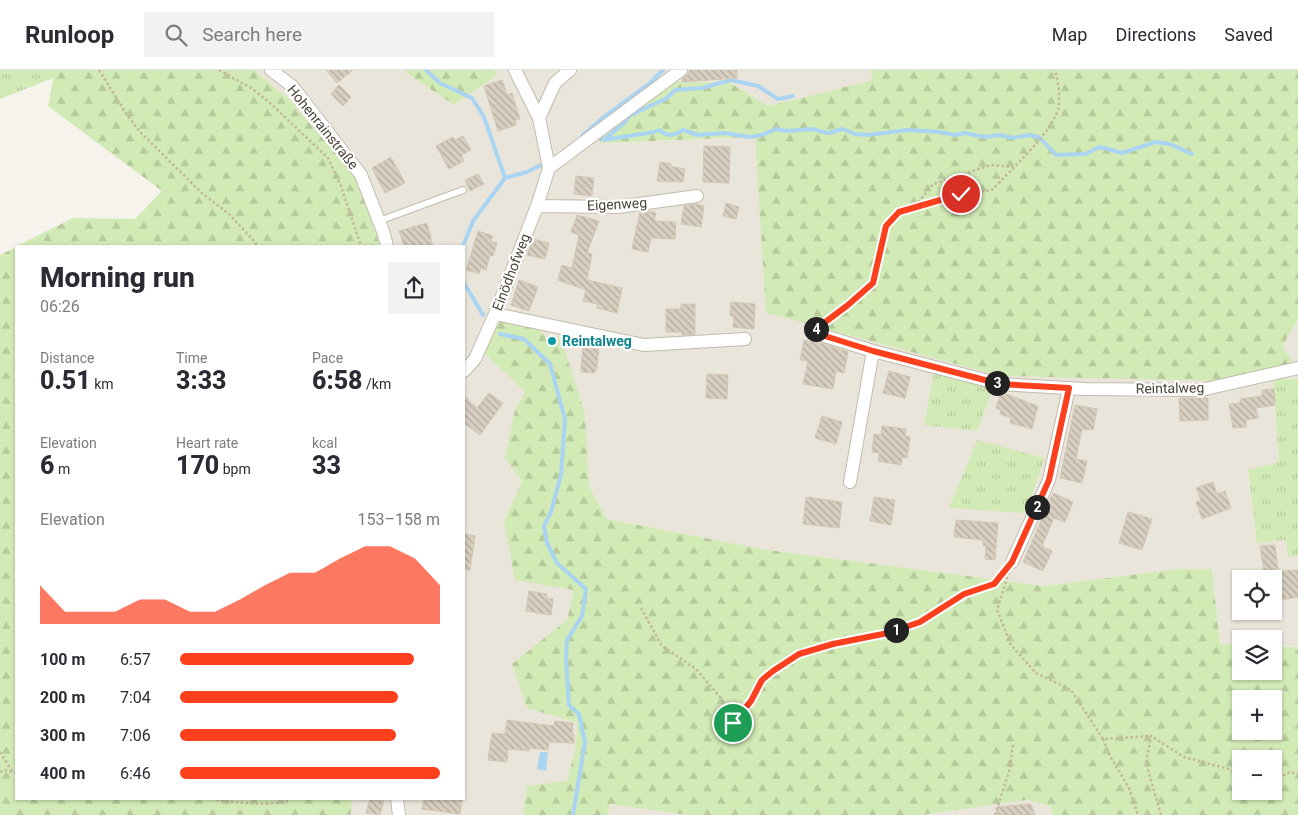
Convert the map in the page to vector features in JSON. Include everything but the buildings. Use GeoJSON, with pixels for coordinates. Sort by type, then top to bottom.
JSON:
{"type":"FeatureCollection","features":[{"type":"Feature","properties":{"kind":"street","name":"Hohenrainstraße"},"geometry":{"type":"LineString","coordinates":[[271,70],[292,86],[361,175],[387,245]]}},
{"type":"Feature","properties":{"kind":"street","name":"Einödhofweg"},"geometry":{"type":"LineString","coordinates":[[465,370],[475,358],[495,314],[537,206],[549,168],[539,118],[515,70]]}},
{"type":"Feature","properties":{"kind":"street"},"geometry":{"type":"LineString","coordinates":[[539,118],[555,83],[570,70]]}},
{"type":"Feature","properties":{"kind":"street"},"geometry":{"type":"LineString","coordinates":[[549,168],[681,70]]}},
{"type":"Feature","properties":{"kind":"street","name":"Eigenweg"},"geometry":{"type":"LineString","coordinates":[[537,206],[618,207],[697,196]]}},
{"type":"Feature","properties":{"kind":"street"},"geometry":{"type":"LineString","coordinates":[[495,314],[644,345],[745,339]]}},
{"type":"Feature","properties":{"kind":"street","name":"Reintalweg"},"geometry":{"type":"LineString","coordinates":[[812,332],[873,351],[1000,384],[1069,388],[1201,390],[1298,368]]}},
{"type":"Feature","properties":{"kind":"street"},"geometry":{"type":"LineString","coordinates":[[850,482],[873,351]]}},
{"type":"Feature","properties":{"kind":"street"},"geometry":{"type":"LineString","coordinates":[[1012,562],[1049,480],[1069,388]]}},
{"type":"Feature","properties":{"kind":"street"},"geometry":{"type":"LineString","coordinates":[[397,800],[399,815]]}},
{"type":"Feature","properties":{"kind":"lane"},"geometry":{"type":"LineString","coordinates":[[379,221],[463,190]]}},
{"type":"Feature","properties":{"kind":"path"},"geometry":{"type":"LineString","coordinates":[[100,70],[125,112],[140,132],[203,194],[229,214],[256,243],[255,245]]}},
{"type":"Feature","properties":{"kind":"path"},"geometry":{"type":"LineString","coordinates":[[219,70],[251,88],[270,103],[328,158],[344,194],[362,245]]}},
{"type":"Feature","properties":{"kind":"path"},"geometry":{"type":"LineString","coordinates":[[812,332],[873,283],[886,226],[899,212],[961,194],[992,190],[1051,126],[1058,108],[1058,82],[1055,70]]}},
{"type":"Feature","properties":{"kind":"path"},"geometry":{"type":"LineString","coordinates":[[914,207],[934,184],[991,165],[1013,167]]}},
{"type":"Feature","properties":{"kind":"path"},"geometry":{"type":"LineString","coordinates":[[727,734],[733,723],[751,701],[762,680],[799,654],[833,644],[888,633],[920,622],[964,594],[994,584],[1012,562]]}},
{"type":"Feature","properties":{"kind":"path"},"geometry":{"type":"LineString","coordinates":[[1012,562],[997,610],[1011,645],[1036,673],[1071,690],[1103,740],[1129,788],[1138,815]]}},
{"type":"Feature","properties":{"kind":"path"},"geometry":{"type":"LineString","coordinates":[[641,608],[662,646],[696,669],[720,697],[733,723]]}},
{"type":"Feature","properties":{"kind":"path"},"geometry":{"type":"LineString","coordinates":[[1103,740],[1151,736],[1184,757],[1232,770]]}},
{"type":"Feature","properties":{"kind":"path"},"geometry":{"type":"LineString","coordinates":[[1151,736],[1146,763],[1161,815]]}},
{"type":"Feature","properties":{"kind":"path"},"geometry":{"type":"LineString","coordinates":[[995,815],[1008,772],[1012,745]]}},
{"type":"Feature","properties":{"kind":"path"},"geometry":{"type":"LineString","coordinates":[[0,752],[12,771]]}},
{"type":"Feature","properties":{"kind":"path"},"geometry":{"type":"LineString","coordinates":[[0,772],[5,770],[15,772]]}},
{"type":"Feature","properties":{"kind":"path"},"geometry":{"type":"LineString","coordinates":[[1282,776],[1290,772],[1298,774]]}},
{"type":"Feature","properties":{"kind":"path"},"geometry":{"type":"LineString","coordinates":[[217,800],[240,804],[265,804],[286,802],[288,800]]}},
{"type":"Feature","properties":{"kind":"shaded area"},"geometry":{"type":"Polygon","coordinates":[[[254,70],[402,70],[454,105],[497,74],[494,70],[870,70],[874,80],[768,106],[731,83],[601,143],[755,137],[1273,378],[1279,462],[1248,471],[1257,542],[1286,540],[1288,557],[1298,556],[1298,650],[1295,647],[1282,646],[1282,630],[1232,630],[1232,645],[1220,644],[1212,570],[1178,569],[1044,586],[768,550],[607,519],[589,486],[585,414],[554,344],[549,342],[536,324],[484,353],[525,392],[515,410],[522,481],[504,521],[574,590],[568,620],[512,664],[527,708],[577,723],[576,745],[567,782],[527,786],[523,815],[351,815],[352,800],[465,800],[465,245],[380,245],[378,237],[288,98],[254,70]]]}},
{"type":"Feature","properties":{"kind":"shaded area"},"geometry":{"type":"Polygon","coordinates":[[[1298,320],[1298,379],[1283,378],[1292,360],[1282,347],[1298,320]]]}},
{"type":"Feature","properties":{"kind":"shaded area"},"geometry":{"type":"Polygon","coordinates":[[[1027,800],[1052,807],[1052,815],[922,815],[1027,800]]]}},
{"type":"Feature","properties":{"kind":"shaded area"},"geometry":{"type":"Polygon","coordinates":[[[610,804],[687,815],[608,815],[610,804]]]}},
{"type":"Feature","properties":{"kind":"green space"},"geometry":{"type":"Polygon","coordinates":[[[0,70],[55,70],[53,78],[0,99],[0,70]]]}},
{"type":"Feature","properties":{"kind":"green space"},"geometry":{"type":"Polygon","coordinates":[[[55,70],[254,70],[288,98],[356,177],[380,245],[19,245],[73,218],[135,219],[162,191],[48,106],[55,70]]]}},
{"type":"Feature","properties":{"kind":"green space"},"geometry":{"type":"Polygon","coordinates":[[[402,70],[494,70],[497,75],[454,105],[402,70]]]}},
{"type":"Feature","properties":{"kind":"green space"},"geometry":{"type":"Polygon","coordinates":[[[870,70],[1298,70],[1298,320],[1282,347],[1292,360],[1283,378],[1217,381],[1001,376],[766,313],[755,137],[601,143],[596,133],[640,101],[677,82],[731,83],[768,106],[873,80],[870,70]]]}},
{"type":"Feature","properties":{"kind":"green space"},"geometry":{"type":"Polygon","coordinates":[[[15,248],[15,800],[352,800],[351,815],[0,815],[0,255],[15,248]]]}},
{"type":"Feature","properties":{"kind":"green space"},"geometry":{"type":"Polygon","coordinates":[[[499,319],[536,324],[549,342],[554,344],[557,339],[561,339],[585,414],[589,486],[607,519],[768,550],[1044,586],[1178,569],[1212,569],[1220,644],[1232,645],[1232,680],[1282,680],[1282,647],[1295,647],[1298,650],[1298,815],[1052,815],[1052,807],[1027,800],[922,815],[687,815],[610,804],[608,815],[523,815],[527,786],[567,781],[576,745],[577,723],[527,708],[512,664],[567,620],[574,590],[515,580],[504,521],[522,481],[505,458],[515,410],[525,392],[484,353],[499,319]]]}},
{"type":"Feature","properties":{"kind":"green space"},"geometry":{"type":"Polygon","coordinates":[[[934,372],[993,389],[977,431],[924,425],[934,372]]]}},
{"type":"Feature","properties":{"kind":"green space"},"geometry":{"type":"Polygon","coordinates":[[[1273,378],[1298,379],[1298,556],[1288,557],[1286,540],[1257,543],[1248,470],[1279,462],[1273,378]]]}},
{"type":"Feature","properties":{"kind":"green space"},"geometry":{"type":"Polygon","coordinates":[[[977,440],[1045,458],[1025,513],[949,508],[977,440]]]}},
{"type":"Feature","properties":{"kind":"water"},"geometry":{"type":"Polygon","coordinates":[[[540,752],[548,752],[546,771],[537,769],[540,752]]]}},
{"type":"Feature","properties":{"kind":"waterway"},"geometry":{"type":"LineString","coordinates":[[426,70],[440,83],[472,98],[484,117],[505,178],[473,221],[463,245]]}},
{"type":"Feature","properties":{"kind":"waterway"},"geometry":{"type":"LineString","coordinates":[[582,136],[605,116],[650,83],[663,70]]}},
{"type":"Feature","properties":{"kind":"waterway"},"geometry":{"type":"LineString","coordinates":[[605,139],[624,123],[629,116],[667,98],[675,90],[702,88],[731,80],[758,86],[778,99],[793,96]]}},
{"type":"Feature","properties":{"kind":"waterway"},"geometry":{"type":"LineString","coordinates":[[600,136],[604,140],[659,130],[671,135],[683,130],[698,135],[724,133],[750,137],[762,135],[776,129],[788,131],[812,129],[828,133],[843,129],[855,134],[867,135],[908,130],[955,135],[965,133],[984,137],[1000,135],[1012,138],[1030,135],[1040,138],[1056,155],[1085,154],[1100,147],[1122,153],[1156,142],[1170,144],[1192,154]]}},
{"type":"Feature","properties":{"kind":"waterway"},"geometry":{"type":"LineString","coordinates":[[505,178],[527,172],[541,165]]}},
{"type":"Feature","properties":{"kind":"waterway"},"geometry":{"type":"LineString","coordinates":[[465,285],[483,315]]}},
{"type":"Feature","properties":{"kind":"waterway"},"geometry":{"type":"LineString","coordinates":[[500,334],[524,339],[550,364],[565,419],[561,475],[551,512],[544,526],[547,543],[557,563],[586,589],[582,616],[567,640],[566,658],[569,705],[579,714],[585,742],[573,815]]}},
{"type":"Feature","properties":{"kind":"place","name":"Reintalweg"},"geometry":{"type":"Point","coordinates":[552,341]}},
{"type":"Feature","properties":{"kind":"route"},"geometry":{"type":"LineString","coordinates":[[733,723],[751,701],[762,680],[799,654],[866,636],[888,633],[920,622],[964,594],[994,584],[1012,562],[1049,480],[1069,388],[1000,384],[873,351],[812,332],[873,283],[886,226],[899,212],[961,194]]}}]}
